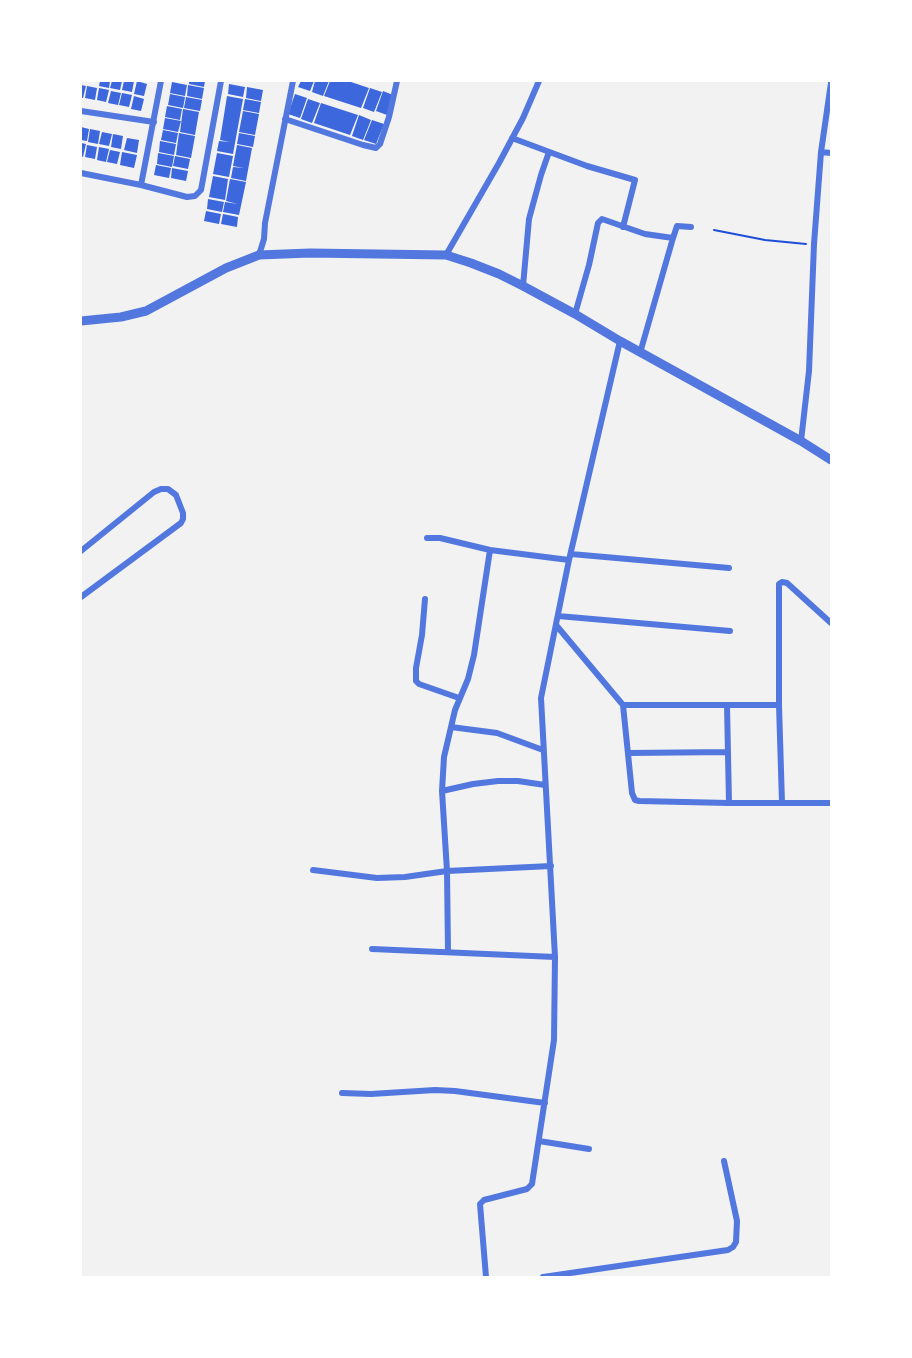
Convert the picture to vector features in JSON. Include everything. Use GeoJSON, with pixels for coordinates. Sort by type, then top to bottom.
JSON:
{"type":"FeatureCollection","features":[{"type":"Feature","properties":{"kind":"street"},"geometry":{"type":"LineString","coordinates":[[141,185],[162,81]]}},
{"type":"Feature","properties":{"kind":"street"},"geometry":{"type":"LineString","coordinates":[[81,173],[141,185],[187,198],[195,196],[201,190],[221,81]]}},
{"type":"Feature","properties":{"kind":"street"},"geometry":{"type":"LineString","coordinates":[[259,255],[264,239],[265,223],[292,82],[284,81]]}},
{"type":"Feature","properties":{"kind":"street"},"geometry":{"type":"LineString","coordinates":[[285,119],[376,148],[380,144],[389,117],[397,81]]}},
{"type":"Feature","properties":{"kind":"street"},"geometry":{"type":"LineString","coordinates":[[446,255],[512,138],[539,81]]}},
{"type":"Feature","properties":{"kind":"street"},"geometry":{"type":"LineString","coordinates":[[801,441],[809,371],[814,244],[821,152],[831,83]]}},
{"type":"Feature","properties":{"kind":"street"},"geometry":{"type":"LineString","coordinates":[[81,111],[154,122]]}},
{"type":"Feature","properties":{"kind":"street"},"geometry":{"type":"LineString","coordinates":[[512,138],[587,166],[635,180],[623,227]]}},
{"type":"Feature","properties":{"kind":"street"},"geometry":{"type":"LineString","coordinates":[[523,286],[529,219],[549,152]]}},
{"type":"Feature","properties":{"kind":"street"},"geometry":{"type":"LineString","coordinates":[[821,152],[831,153]]}},
{"type":"Feature","properties":{"kind":"street"},"geometry":{"type":"LineString","coordinates":[[575,314],[598,223],[602,219],[645,234],[673,238]]}},
{"type":"Feature","properties":{"kind":"street"},"geometry":{"type":"LineString","coordinates":[[640,352],[677,226],[691,227]]}},
{"type":"Feature","properties":{"kind":"street"},"geometry":{"type":"LineString","coordinates":[[81,321],[121,317],[146,311],[226,267],[259,255],[310,252],[446,255],[499,274],[523,286],[831,460]]}},
{"type":"Feature","properties":{"kind":"street"},"geometry":{"type":"LineString","coordinates":[[486,1277],[481,1201],[531,1187],[545,1103],[554,1040],[555,957],[541,698],[570,557],[620,341]]}},
{"type":"Feature","properties":{"kind":"street"},"geometry":{"type":"LineString","coordinates":[[81,551],[154,492],[168,489],[176,495],[183,513],[181,523],[81,597]]}},
{"type":"Feature","properties":{"kind":"street"},"geometry":{"type":"LineString","coordinates":[[427,538],[447,539],[490,550],[729,568]]}},
{"type":"Feature","properties":{"kind":"street"},"geometry":{"type":"LineString","coordinates":[[448,952],[447,871],[442,791],[444,757],[459,698],[468,679],[474,655],[490,550]]}},
{"type":"Feature","properties":{"kind":"street"},"geometry":{"type":"LineString","coordinates":[[782,803],[779,584],[787,582],[831,623]]}},
{"type":"Feature","properties":{"kind":"street"},"geometry":{"type":"LineString","coordinates":[[425,599],[416,681],[459,698]]}},
{"type":"Feature","properties":{"kind":"street"},"geometry":{"type":"LineString","coordinates":[[558,616],[729,631]]}},
{"type":"Feature","properties":{"kind":"street"},"geometry":{"type":"LineString","coordinates":[[556,625],[623,705],[632,793],[635,800],[831,803]]}},
{"type":"Feature","properties":{"kind":"street"},"geometry":{"type":"LineString","coordinates":[[623,705],[779,705]]}},
{"type":"Feature","properties":{"kind":"street"},"geometry":{"type":"LineString","coordinates":[[727,705],[729,803]]}},
{"type":"Feature","properties":{"kind":"street"},"geometry":{"type":"LineString","coordinates":[[451,727],[497,733],[543,750]]}},
{"type":"Feature","properties":{"kind":"street"},"geometry":{"type":"LineString","coordinates":[[629,753],[728,752]]}},
{"type":"Feature","properties":{"kind":"street"},"geometry":{"type":"LineString","coordinates":[[442,791],[498,781],[545,785]]}},
{"type":"Feature","properties":{"kind":"street"},"geometry":{"type":"LineString","coordinates":[[313,870],[377,878],[447,871],[551,866]]}},
{"type":"Feature","properties":{"kind":"street"},"geometry":{"type":"LineString","coordinates":[[372,949],[555,957]]}},
{"type":"Feature","properties":{"kind":"street"},"geometry":{"type":"LineString","coordinates":[[342,1094],[435,1090],[545,1103]]}},
{"type":"Feature","properties":{"kind":"street"},"geometry":{"type":"LineString","coordinates":[[539,1141],[589,1149]]}},
{"type":"Feature","properties":{"kind":"street"},"geometry":{"type":"LineString","coordinates":[[543,1277],[728,1250],[733,1247],[737,1221],[724,1161]]}},
{"type":"Feature","properties":{"kind":"path"},"geometry":{"type":"LineString","coordinates":[[714,230],[765,240],[814,244]]}},
{"type":"Feature","properties":{"kind":"building"},"geometry":{"type":"Polygon","coordinates":[[[100,81],[110,81],[109,88],[99,86],[100,81]]]}},
{"type":"Feature","properties":{"kind":"building"},"geometry":{"type":"Polygon","coordinates":[[[112,81],[122,81],[120,90],[110,88],[112,81]]]}},
{"type":"Feature","properties":{"kind":"building"},"geometry":{"type":"Polygon","coordinates":[[[124,81],[134,81],[132,92],[122,90],[124,81]]]}},
{"type":"Feature","properties":{"kind":"building"},"geometry":{"type":"Polygon","coordinates":[[[137,81],[147,84],[144,96],[134,94],[137,81]]]}},
{"type":"Feature","properties":{"kind":"building"},"geometry":{"type":"Polygon","coordinates":[[[189,81],[205,81],[204,87],[189,84],[189,81]]]}},
{"type":"Feature","properties":{"kind":"building"},"geometry":{"type":"Polygon","coordinates":[[[301,81],[314,81],[310,91],[298,87],[301,81]]]}},
{"type":"Feature","properties":{"kind":"building"},"geometry":{"type":"Polygon","coordinates":[[[315,81],[329,81],[323,96],[312,92],[315,81]]]}},
{"type":"Feature","properties":{"kind":"building"},"geometry":{"type":"Polygon","coordinates":[[[330,81],[348,81],[369,88],[361,108],[324,96],[330,81]]]}},
{"type":"Feature","properties":{"kind":"building"},"geometry":{"type":"Polygon","coordinates":[[[172,82],[187,85],[185,96],[170,93],[172,82]]]}},
{"type":"Feature","properties":{"kind":"building"},"geometry":{"type":"Polygon","coordinates":[[[229,84],[245,87],[243,97],[228,94],[229,84]]]}},
{"type":"Feature","properties":{"kind":"building"},"geometry":{"type":"Polygon","coordinates":[[[81,85],[86,86],[83,98],[81,98],[81,85]]]}},
{"type":"Feature","properties":{"kind":"building"},"geometry":{"type":"Polygon","coordinates":[[[188,85],[204,88],[202,99],[187,96],[188,85]]]}},
{"type":"Feature","properties":{"kind":"building"},"geometry":{"type":"Polygon","coordinates":[[[87,86],[97,88],[95,100],[85,98],[87,86]]]}},
{"type":"Feature","properties":{"kind":"building"},"geometry":{"type":"Polygon","coordinates":[[[247,87],[263,90],[261,101],[246,98],[247,87]]]}},
{"type":"Feature","properties":{"kind":"building"},"geometry":{"type":"Polygon","coordinates":[[[99,88],[109,90],[106,102],[97,100],[99,88]]]}},
{"type":"Feature","properties":{"kind":"building"},"geometry":{"type":"Polygon","coordinates":[[[370,88],[382,92],[374,112],[363,108],[370,88]]]}},
{"type":"Feature","properties":{"kind":"building"},"geometry":{"type":"Polygon","coordinates":[[[111,91],[121,93],[118,105],[108,103],[111,91]]]}},
{"type":"Feature","properties":{"kind":"building"},"geometry":{"type":"Polygon","coordinates":[[[383,91],[393,95],[387,115],[376,111],[383,91]]]}},
{"type":"Feature","properties":{"kind":"building"},"geometry":{"type":"Polygon","coordinates":[[[122,93],[132,95],[129,107],[119,105],[122,93]]]}},
{"type":"Feature","properties":{"kind":"building"},"geometry":{"type":"Polygon","coordinates":[[[170,94],[185,97],[183,108],[168,105],[170,94]]]}},
{"type":"Feature","properties":{"kind":"building"},"geometry":{"type":"Polygon","coordinates":[[[295,94],[307,98],[300,118],[288,114],[295,94]]]}},
{"type":"Feature","properties":{"kind":"building"},"geometry":{"type":"Polygon","coordinates":[[[134,96],[144,99],[141,111],[131,109],[134,96]]]}},
{"type":"Feature","properties":{"kind":"building"},"geometry":{"type":"Polygon","coordinates":[[[227,96],[243,99],[233,154],[217,151],[219,141],[230,142],[220,140],[227,96]]]}},
{"type":"Feature","properties":{"kind":"building"},"geometry":{"type":"Polygon","coordinates":[[[186,97],[202,100],[200,111],[184,108],[186,97]]]}},
{"type":"Feature","properties":{"kind":"building"},"geometry":{"type":"Polygon","coordinates":[[[245,99],[261,102],[259,113],[243,110],[245,99]]]}},
{"type":"Feature","properties":{"kind":"building"},"geometry":{"type":"Polygon","coordinates":[[[308,99],[320,103],[312,123],[301,119],[308,99]]]}},
{"type":"Feature","properties":{"kind":"building"},"geometry":{"type":"Polygon","coordinates":[[[321,103],[358,115],[350,135],[314,123],[321,103]]]}},
{"type":"Feature","properties":{"kind":"building"},"geometry":{"type":"Polygon","coordinates":[[[167,106],[182,109],[180,120],[165,117],[167,106]]]}},
{"type":"Feature","properties":{"kind":"building"},"geometry":{"type":"Polygon","coordinates":[[[183,109],[199,112],[195,135],[180,132],[183,109]]]}},
{"type":"Feature","properties":{"kind":"building"},"geometry":{"type":"Polygon","coordinates":[[[243,111],[259,114],[255,135],[239,132],[243,111]]]}},
{"type":"Feature","properties":{"kind":"building"},"geometry":{"type":"Polygon","coordinates":[[[359,115],[371,120],[363,140],[352,136],[359,115]]]}},
{"type":"Feature","properties":{"kind":"building"},"geometry":{"type":"Polygon","coordinates":[[[165,118],[181,121],[178,132],[163,129],[165,118]]]}},
{"type":"Feature","properties":{"kind":"building"},"geometry":{"type":"Polygon","coordinates":[[[372,120],[384,124],[376,144],[364,140],[372,120]]]}},
{"type":"Feature","properties":{"kind":"building"},"geometry":{"type":"Polygon","coordinates":[[[81,127],[89,129],[87,141],[81,140],[81,127]]]}},
{"type":"Feature","properties":{"kind":"building"},"geometry":{"type":"Polygon","coordinates":[[[90,129],[100,131],[98,144],[88,142],[90,129]]]}},
{"type":"Feature","properties":{"kind":"building"},"geometry":{"type":"Polygon","coordinates":[[[163,130],[178,133],[176,143],[161,140],[163,130]]]}},
{"type":"Feature","properties":{"kind":"building"},"geometry":{"type":"Polygon","coordinates":[[[102,132],[112,134],[109,146],[99,144],[102,132]]]}},
{"type":"Feature","properties":{"kind":"building"},"geometry":{"type":"Polygon","coordinates":[[[179,133],[195,136],[191,158],[176,155],[179,133]]]}},
{"type":"Feature","properties":{"kind":"building"},"geometry":{"type":"Polygon","coordinates":[[[239,133],[255,136],[253,147],[237,144],[239,133]]]}},
{"type":"Feature","properties":{"kind":"building"},"geometry":{"type":"Polygon","coordinates":[[[113,134],[123,136],[121,149],[111,147],[113,134]]]}},
{"type":"Feature","properties":{"kind":"building"},"geometry":{"type":"Polygon","coordinates":[[[127,138],[139,140],[137,153],[124,150],[127,138]]]}},
{"type":"Feature","properties":{"kind":"building"},"geometry":{"type":"Polygon","coordinates":[[[160,141],[176,144],[174,155],[159,152],[160,141]]]}},
{"type":"Feature","properties":{"kind":"building"},"geometry":{"type":"Polygon","coordinates":[[[81,143],[86,144],[83,157],[81,156],[81,143]]]}},
{"type":"Feature","properties":{"kind":"building"},"geometry":{"type":"Polygon","coordinates":[[[87,145],[97,147],[95,159],[85,157],[87,145]]]}},
{"type":"Feature","properties":{"kind":"building"},"geometry":{"type":"Polygon","coordinates":[[[237,145],[252,148],[246,181],[231,178],[233,167],[244,168],[233,166],[237,145]]]}},
{"type":"Feature","properties":{"kind":"building"},"geometry":{"type":"Polygon","coordinates":[[[99,147],[109,149],[106,162],[97,160],[99,147]]]}},
{"type":"Feature","properties":{"kind":"building"},"geometry":{"type":"Polygon","coordinates":[[[110,150],[120,152],[117,164],[107,162],[110,150]]]}},
{"type":"Feature","properties":{"kind":"building"},"geometry":{"type":"Polygon","coordinates":[[[122,152],[137,155],[134,168],[120,165],[122,152]]]}},
{"type":"Feature","properties":{"kind":"building"},"geometry":{"type":"Polygon","coordinates":[[[158,153],[174,156],[172,167],[157,164],[158,153]]]}},
{"type":"Feature","properties":{"kind":"building"},"geometry":{"type":"Polygon","coordinates":[[[217,153],[233,156],[229,177],[213,174],[217,153]]]}},
{"type":"Feature","properties":{"kind":"building"},"geometry":{"type":"Polygon","coordinates":[[[175,156],[190,159],[188,169],[173,166],[175,156]]]}},
{"type":"Feature","properties":{"kind":"building"},"geometry":{"type":"Polygon","coordinates":[[[156,165],[171,168],[169,178],[154,175],[156,165]]]}},
{"type":"Feature","properties":{"kind":"building"},"geometry":{"type":"Polygon","coordinates":[[[172,168],[188,171],[186,181],[171,178],[172,168]]]}},
{"type":"Feature","properties":{"kind":"building"},"geometry":{"type":"Polygon","coordinates":[[[213,176],[228,179],[225,200],[209,197],[213,176]]]}},
{"type":"Feature","properties":{"kind":"building"},"geometry":{"type":"Polygon","coordinates":[[[230,179],[246,182],[239,215],[223,212],[225,202],[238,204],[226,201],[230,179]]]}},
{"type":"Feature","properties":{"kind":"building"},"geometry":{"type":"Polygon","coordinates":[[[208,199],[224,202],[222,212],[207,209],[208,199]]]}},
{"type":"Feature","properties":{"kind":"building"},"geometry":{"type":"Polygon","coordinates":[[[206,211],[221,214],[219,224],[204,221],[206,211]]]}},
{"type":"Feature","properties":{"kind":"building"},"geometry":{"type":"Polygon","coordinates":[[[223,214],[238,217],[237,227],[221,224],[223,214]]]}}]}
